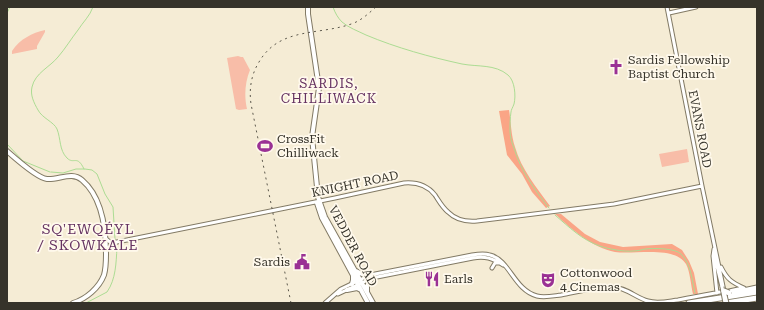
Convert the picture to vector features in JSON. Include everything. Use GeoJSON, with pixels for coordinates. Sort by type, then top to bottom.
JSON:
{"type":"FeatureCollection","features":[{"type":"Feature","properties":{"kind":"highway"},"geometry":{"type":"LineString","coordinates":[[724,292],[757,287]]}},
{"type":"Feature","properties":{"kind":"highway"},"geometry":{"type":"LineString","coordinates":[[690,303],[757,292]]}},
{"type":"Feature","properties":{"kind":"highway"},"geometry":{"type":"LineString","coordinates":[[726,303],[757,298]]}},
{"type":"Feature","properties":{"kind":"highway"},"geometry":{"type":"LineString","coordinates":[[748,303],[757,301]]}},
{"type":"Feature","properties":{"kind":"main road","name":"VEDDER ROAD"},"geometry":{"type":"LineString","coordinates":[[306,7],[305,14],[317,88],[310,134],[318,202],[354,273],[373,303]]}},
{"type":"Feature","properties":{"kind":"main road"},"geometry":{"type":"LineString","coordinates":[[7,151],[39,177],[47,179],[75,176],[80,178],[88,185],[102,214],[106,239],[105,270],[101,280],[94,290],[82,299],[73,303]]}},
{"type":"Feature","properties":{"kind":"main road"},"geometry":{"type":"LineString","coordinates":[[352,284],[354,273],[364,274],[371,277],[367,292]]}},
{"type":"Feature","properties":{"kind":"main road","name":"VEDDER ROAD"},"geometry":{"type":"LineString","coordinates":[[359,282],[361,290],[368,303]]}},
{"type":"Feature","properties":{"kind":"main road"},"geometry":{"type":"LineString","coordinates":[[347,290],[357,288],[361,290]]}},
{"type":"Feature","properties":{"kind":"street","name":"EVANS ROAD"},"geometry":{"type":"LineString","coordinates":[[668,7],[726,303]]}},
{"type":"Feature","properties":{"kind":"street"},"geometry":{"type":"LineString","coordinates":[[669,13],[696,7]]}},
{"type":"Feature","properties":{"kind":"street","name":"KNIGHT ROAD"},"geometry":{"type":"LineString","coordinates":[[106,239],[110,242],[117,242],[318,202],[404,182],[415,182],[426,187],[434,193],[444,208],[456,218],[469,222],[614,204],[702,186]]}},
{"type":"Feature","properties":{"kind":"street","name":"KNIGHT ROAD"},"geometry":{"type":"LineString","coordinates":[[106,249],[117,242]]}},
{"type":"Feature","properties":{"kind":"street"},"geometry":{"type":"LineString","coordinates":[[714,247],[713,256],[724,292]]}},
{"type":"Feature","properties":{"kind":"street"},"geometry":{"type":"LineString","coordinates":[[325,303],[341,290],[371,277],[478,254],[493,256],[499,259],[525,291],[540,297],[613,287],[626,290],[644,300],[656,302],[757,287]]}},
{"type":"Feature","properties":{"kind":"street","name":"EVANS ROAD"},"geometry":{"type":"LineString","coordinates":[[716,254],[715,258],[724,292]]}},
{"type":"Feature","properties":{"kind":"street"},"geometry":{"type":"LineString","coordinates":[[371,277],[479,257],[490,258],[505,266]]}},
{"type":"Feature","properties":{"kind":"street"},"geometry":{"type":"LineString","coordinates":[[492,268],[495,263],[500,263]]}},
{"type":"Feature","properties":{"kind":"street"},"geometry":{"type":"LineString","coordinates":[[719,263],[725,275],[734,284],[744,288]]}},
{"type":"Feature","properties":{"kind":"street"},"geometry":{"type":"LineString","coordinates":[[334,295],[347,290],[359,282]]}},
{"type":"Feature","properties":{"kind":"street"},"geometry":{"type":"LineString","coordinates":[[734,284],[734,290]]}},
{"type":"Feature","properties":{"kind":"shaded area"},"geometry":{"type":"Polygon","coordinates":[[[45,30],[37,49],[12,54],[15,47],[23,40],[35,33],[45,30]]]}},
{"type":"Feature","properties":{"kind":"shaded area"},"geometry":{"type":"Polygon","coordinates":[[[238,56],[243,57],[250,70],[246,89],[247,109],[239,110],[236,109],[227,58],[238,56]]]}},
{"type":"Feature","properties":{"kind":"shaded area"},"geometry":{"type":"Polygon","coordinates":[[[509,110],[515,147],[521,163],[550,206],[546,208],[532,192],[522,174],[507,155],[499,111],[509,110]]]}},
{"type":"Feature","properties":{"kind":"shaded area"},"geometry":{"type":"Polygon","coordinates":[[[687,149],[689,162],[662,167],[659,154],[687,149]]]}},
{"type":"Feature","properties":{"kind":"shaded area"},"geometry":{"type":"Polygon","coordinates":[[[555,214],[561,214],[585,234],[600,242],[623,247],[672,244],[682,250],[689,261],[694,273],[698,294],[693,294],[686,264],[680,258],[663,253],[623,253],[607,250],[583,237],[555,214]]]}},
{"type":"Feature","properties":{"kind":"waterway"},"geometry":{"type":"LineString","coordinates":[[7,13],[10,7]]}},
{"type":"Feature","properties":{"kind":"waterway"},"geometry":{"type":"LineString","coordinates":[[84,169],[79,162],[69,160],[64,155],[57,129],[40,113],[35,105],[32,87],[36,78],[43,70],[55,61],[61,54],[93,7]]}},
{"type":"Feature","properties":{"kind":"waterway"},"geometry":{"type":"LineString","coordinates":[[333,7],[342,22],[378,40],[462,64],[492,67],[503,71],[508,75],[514,85],[515,93],[515,101],[510,119],[510,133],[512,142],[524,172],[549,208]]}},
{"type":"Feature","properties":{"kind":"waterway"},"geometry":{"type":"LineString","coordinates":[[7,144],[23,161],[50,172]]}},
{"type":"Feature","properties":{"kind":"waterway"},"geometry":{"type":"LineString","coordinates":[[51,172],[63,173],[76,169],[85,169],[92,170],[97,174],[105,194],[113,207],[115,239]]}},
{"type":"Feature","properties":{"kind":"waterway"},"geometry":{"type":"LineString","coordinates":[[555,215],[582,237],[603,247],[626,251],[659,249],[678,252],[687,262],[695,293]]}},
{"type":"Feature","properties":{"kind":"waterway"},"geometry":{"type":"LineString","coordinates":[[86,303],[107,292],[110,287],[115,271],[117,248]]}},
{"type":"Feature","properties":{"kind":"railway"},"geometry":{"type":"LineString","coordinates":[[291,303],[251,104],[250,93],[252,77],[259,62],[268,51],[278,43],[289,37],[354,23],[363,18],[376,7]]}},
{"type":"Feature","properties":{"kind":"place","name":"Sardis Fellowship Baptist Church"},"geometry":{"type":"Point","coordinates":[616,67]}},
{"type":"Feature","properties":{"kind":"place","name":"CrossFit Chilliwack"},"geometry":{"type":"Point","coordinates":[265,146]}},
{"type":"Feature","properties":{"kind":"place","name":"Sardis"},"geometry":{"type":"Point","coordinates":[302,262]}},
{"type":"Feature","properties":{"kind":"place","name":"Earls"},"geometry":{"type":"Point","coordinates":[432,279]}},
{"type":"Feature","properties":{"kind":"place","name":"Cottonwood 4 Cinemas"},"geometry":{"type":"Point","coordinates":[548,280]}},
{"type":"Feature","properties":{"kind":"district","name":"SARDIS, CHILLIWACK"},"geometry":{"type":"Point","coordinates":[329,90]}},
{"type":"Feature","properties":{"kind":"district","name":"SQ'EWQÉYL / SKOWKALE"},"geometry":{"type":"Point","coordinates":[88,238]}}]}
